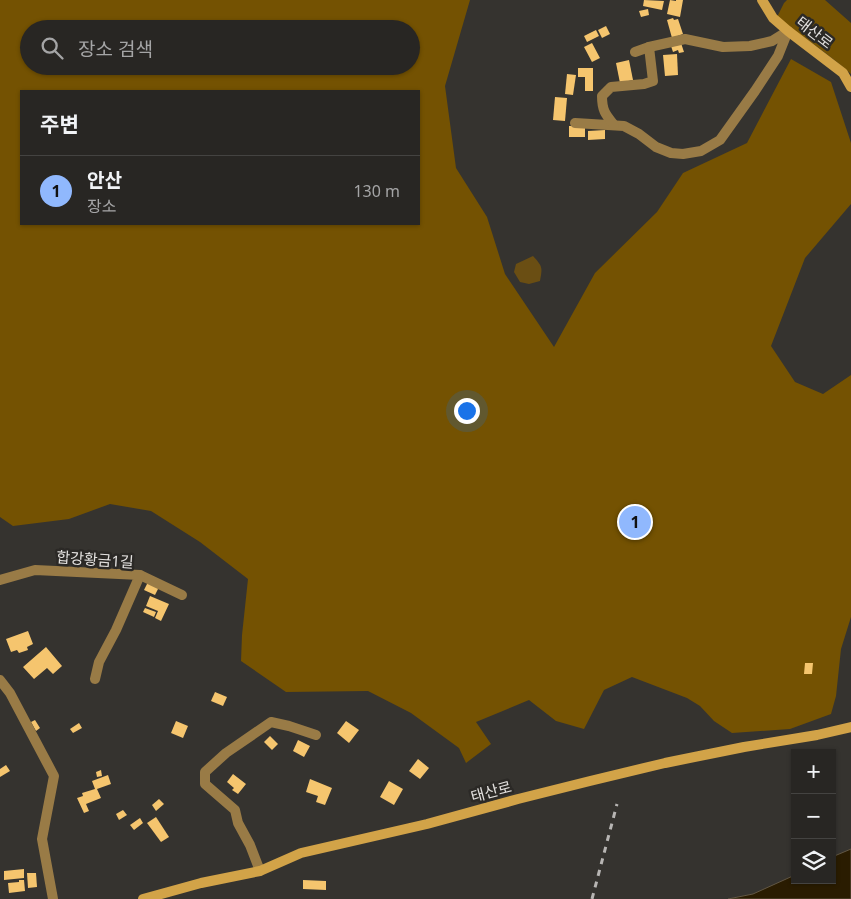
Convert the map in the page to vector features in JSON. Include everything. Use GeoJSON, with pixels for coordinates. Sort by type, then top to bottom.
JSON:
{"type":"FeatureCollection","features":[{"type":"Feature","properties":{"kind":"street","name":"태산로"},"geometry":{"type":"LineString","coordinates":[[762,0],[773,18],[843,73],[851,87]]}},
{"type":"Feature","properties":{"kind":"street"},"geometry":{"type":"LineString","coordinates":[[635,52],[685,39],[723,47],[750,46],[772,41],[788,31]]}},
{"type":"Feature","properties":{"kind":"street"},"geometry":{"type":"LineString","coordinates":[[575,123],[624,126],[639,134],[656,148],[671,153],[683,154],[701,151],[720,140],[778,56],[788,31]]}},
{"type":"Feature","properties":{"kind":"street"},"geometry":{"type":"LineString","coordinates":[[614,125],[607,117],[602,106],[602,96],[611,88],[653,82],[649,47]]}},
{"type":"Feature","properties":{"kind":"street","name":"합강황금1길"},"geometry":{"type":"LineString","coordinates":[[0,580],[35,570],[140,575],[116,630],[99,662],[95,679]]}},
{"type":"Feature","properties":{"kind":"street"},"geometry":{"type":"LineString","coordinates":[[140,575],[182,594]]}},
{"type":"Feature","properties":{"kind":"street"},"geometry":{"type":"LineString","coordinates":[[0,680],[10,694],[54,776],[42,839],[53,899]]}},
{"type":"Feature","properties":{"kind":"street"},"geometry":{"type":"LineString","coordinates":[[260,871],[250,845],[238,823],[235,810],[205,784],[205,772],[226,753],[271,722],[316,735]]}},
{"type":"Feature","properties":{"kind":"street","name":"태산로"},"geometry":{"type":"LineString","coordinates":[[142,899],[201,883],[260,871],[301,854],[427,824],[518,799],[664,763],[851,727]]}},
{"type":"Feature","properties":{"kind":"shaded area"},"geometry":{"type":"Polygon","coordinates":[[[0,0],[470,0],[445,86],[456,168],[487,217],[505,274],[554,347],[595,273],[657,212],[683,173],[747,143],[791,59],[831,82],[851,143],[851,204],[805,258],[771,346],[795,382],[823,394],[851,375],[851,617],[841,649],[836,696],[831,714],[790,729],[732,733],[714,721],[700,706],[687,698],[632,677],[604,690],[584,729],[556,721],[529,700],[476,722],[491,744],[466,763],[459,748],[411,713],[368,691],[286,692],[241,661],[248,579],[200,542],[151,511],[110,504],[69,519],[13,526],[0,517],[0,0]]]}},
{"type":"Feature","properties":{"kind":"shaded area"},"geometry":{"type":"Polygon","coordinates":[[[787,0],[825,0],[851,23],[851,74],[777,17],[787,0]]]}},
{"type":"Feature","properties":{"kind":"shaded area"},"geometry":{"type":"Polygon","coordinates":[[[533,256],[541,267],[540,281],[529,284],[520,282],[514,272],[516,264],[533,256]]]}},
{"type":"Feature","properties":{"kind":"shaded area"},"geometry":{"type":"Polygon","coordinates":[[[851,849],[851,899],[728,899],[753,894],[791,877],[791,884],[836,884],[836,855],[851,849]]]}},
{"type":"Feature","properties":{"kind":"building"},"geometry":{"type":"Polygon","coordinates":[[[644,0],[664,1],[662,10],[643,6],[644,0]]]}},
{"type":"Feature","properties":{"kind":"building"},"geometry":{"type":"Polygon","coordinates":[[[670,0],[683,0],[680,17],[667,14],[670,0]]]}},
{"type":"Feature","properties":{"kind":"building"},"geometry":{"type":"Polygon","coordinates":[[[648,9],[649,15],[641,17],[639,11],[648,9]]]}},
{"type":"Feature","properties":{"kind":"building"},"geometry":{"type":"Polygon","coordinates":[[[673,18],[674,20],[678,19],[683,34],[672,38],[667,20],[673,18]]]}},
{"type":"Feature","properties":{"kind":"building"},"geometry":{"type":"Polygon","coordinates":[[[606,26],[610,34],[602,38],[598,30],[606,26]]]}},
{"type":"Feature","properties":{"kind":"building"},"geometry":{"type":"Polygon","coordinates":[[[596,30],[599,36],[587,42],[584,36],[596,30]]]}},
{"type":"Feature","properties":{"kind":"building"},"geometry":{"type":"Polygon","coordinates":[[[592,43],[600,58],[592,62],[584,47],[592,43]]]}},
{"type":"Feature","properties":{"kind":"building"},"geometry":{"type":"Polygon","coordinates":[[[681,43],[684,52],[679,53],[678,50],[673,52],[671,46],[681,43]]]}},
{"type":"Feature","properties":{"kind":"building"},"geometry":{"type":"Polygon","coordinates":[[[677,54],[678,75],[665,76],[663,55],[677,54]]]}},
{"type":"Feature","properties":{"kind":"building"},"geometry":{"type":"Polygon","coordinates":[[[629,60],[633,80],[620,83],[616,63],[629,60]]]}},
{"type":"Feature","properties":{"kind":"building"},"geometry":{"type":"Polygon","coordinates":[[[578,68],[593,68],[593,91],[585,91],[585,77],[578,77],[578,68]]]}},
{"type":"Feature","properties":{"kind":"building"},"geometry":{"type":"Polygon","coordinates":[[[567,74],[576,75],[573,95],[565,94],[567,74]]]}},
{"type":"Feature","properties":{"kind":"building"},"geometry":{"type":"Polygon","coordinates":[[[555,97],[567,98],[565,121],[553,120],[555,97]]]}},
{"type":"Feature","properties":{"kind":"building"},"geometry":{"type":"Polygon","coordinates":[[[569,126],[585,126],[585,137],[569,137],[569,126]]]}},
{"type":"Feature","properties":{"kind":"building"},"geometry":{"type":"Polygon","coordinates":[[[605,130],[605,139],[588,140],[588,131],[605,130]]]}},
{"type":"Feature","properties":{"kind":"building"},"geometry":{"type":"Polygon","coordinates":[[[148,582],[159,587],[155,595],[144,590],[148,582]]]}},
{"type":"Feature","properties":{"kind":"building"},"geometry":{"type":"Polygon","coordinates":[[[150,596],[169,604],[161,621],[155,618],[158,611],[146,606],[150,596]]]}},
{"type":"Feature","properties":{"kind":"building"},"geometry":{"type":"Polygon","coordinates":[[[145,608],[156,612],[154,617],[143,612],[145,608]]]}},
{"type":"Feature","properties":{"kind":"building"},"geometry":{"type":"Polygon","coordinates":[[[28,631],[33,644],[27,647],[28,650],[19,653],[17,650],[11,652],[6,639],[28,631]]]}},
{"type":"Feature","properties":{"kind":"building"},"geometry":{"type":"Polygon","coordinates":[[[46,647],[62,666],[53,674],[47,668],[34,679],[23,667],[46,647]]]}},
{"type":"Feature","properties":{"kind":"building"},"geometry":{"type":"Polygon","coordinates":[[[805,663],[813,663],[812,674],[804,674],[805,663]]]}},
{"type":"Feature","properties":{"kind":"building"},"geometry":{"type":"Polygon","coordinates":[[[215,692],[227,697],[223,706],[211,701],[215,692]]]}},
{"type":"Feature","properties":{"kind":"building"},"geometry":{"type":"Polygon","coordinates":[[[35,720],[40,728],[36,731],[31,722],[35,720]]]}},
{"type":"Feature","properties":{"kind":"building"},"geometry":{"type":"Polygon","coordinates":[[[176,721],[188,726],[183,738],[171,733],[176,721]]]}},
{"type":"Feature","properties":{"kind":"building"},"geometry":{"type":"Polygon","coordinates":[[[346,721],[359,730],[349,743],[337,733],[346,721]]]}},
{"type":"Feature","properties":{"kind":"building"},"geometry":{"type":"Polygon","coordinates":[[[79,723],[82,728],[73,733],[70,729],[79,723]]]}},
{"type":"Feature","properties":{"kind":"building"},"geometry":{"type":"Polygon","coordinates":[[[270,736],[278,744],[272,750],[264,742],[270,736]]]}},
{"type":"Feature","properties":{"kind":"building"},"geometry":{"type":"Polygon","coordinates":[[[298,740],[310,746],[304,757],[293,751],[298,740]]]}},
{"type":"Feature","properties":{"kind":"building"},"geometry":{"type":"Polygon","coordinates":[[[418,759],[429,768],[420,779],[409,771],[418,759]]]}},
{"type":"Feature","properties":{"kind":"building"},"geometry":{"type":"Polygon","coordinates":[[[6,765],[10,771],[0,777],[0,769],[6,765]]]}},
{"type":"Feature","properties":{"kind":"building"},"geometry":{"type":"Polygon","coordinates":[[[101,770],[102,776],[97,777],[96,772],[101,770]]]}},
{"type":"Feature","properties":{"kind":"building"},"geometry":{"type":"Polygon","coordinates":[[[233,774],[246,784],[238,794],[232,790],[234,788],[227,782],[233,774]]]}},
{"type":"Feature","properties":{"kind":"building"},"geometry":{"type":"Polygon","coordinates":[[[108,775],[111,784],[97,789],[101,798],[86,804],[89,811],[84,813],[77,798],[83,796],[82,793],[95,789],[92,781],[108,775]]]}},
{"type":"Feature","properties":{"kind":"building"},"geometry":{"type":"Polygon","coordinates":[[[310,779],[332,788],[325,805],[316,802],[318,796],[306,792],[310,779]]]}},
{"type":"Feature","properties":{"kind":"building"},"geometry":{"type":"Polygon","coordinates":[[[389,781],[403,789],[394,805],[380,797],[389,781]]]}},
{"type":"Feature","properties":{"kind":"building"},"geometry":{"type":"Polygon","coordinates":[[[159,799],[164,804],[156,811],[152,805],[159,799]]]}},
{"type":"Feature","properties":{"kind":"building"},"geometry":{"type":"Polygon","coordinates":[[[123,810],[127,815],[119,820],[116,814],[123,810]]]}},
{"type":"Feature","properties":{"kind":"building"},"geometry":{"type":"Polygon","coordinates":[[[156,817],[169,837],[161,842],[147,823],[156,817]]]}},
{"type":"Feature","properties":{"kind":"building"},"geometry":{"type":"Polygon","coordinates":[[[140,818],[143,823],[134,830],[130,825],[140,818]]]}},
{"type":"Feature","properties":{"kind":"building"},"geometry":{"type":"Polygon","coordinates":[[[24,869],[24,878],[4,880],[4,871],[24,869]]]}},
{"type":"Feature","properties":{"kind":"building"},"geometry":{"type":"Polygon","coordinates":[[[27,873],[36,873],[37,887],[28,888],[27,873]]]}},
{"type":"Feature","properties":{"kind":"building"},"geometry":{"type":"Polygon","coordinates":[[[19,880],[24,880],[25,891],[9,893],[8,883],[19,882],[19,880]]]}},
{"type":"Feature","properties":{"kind":"building"},"geometry":{"type":"Polygon","coordinates":[[[303,880],[326,881],[326,890],[303,889],[303,880]]]}},
{"type":"Feature","properties":{"kind":"railway"},"geometry":{"type":"LineString","coordinates":[[592,899],[617,804]]}},
{"type":"Feature","properties":{"kind":"place","name":"안산"},"geometry":{"type":"Point","coordinates":[635,522]}}]}
